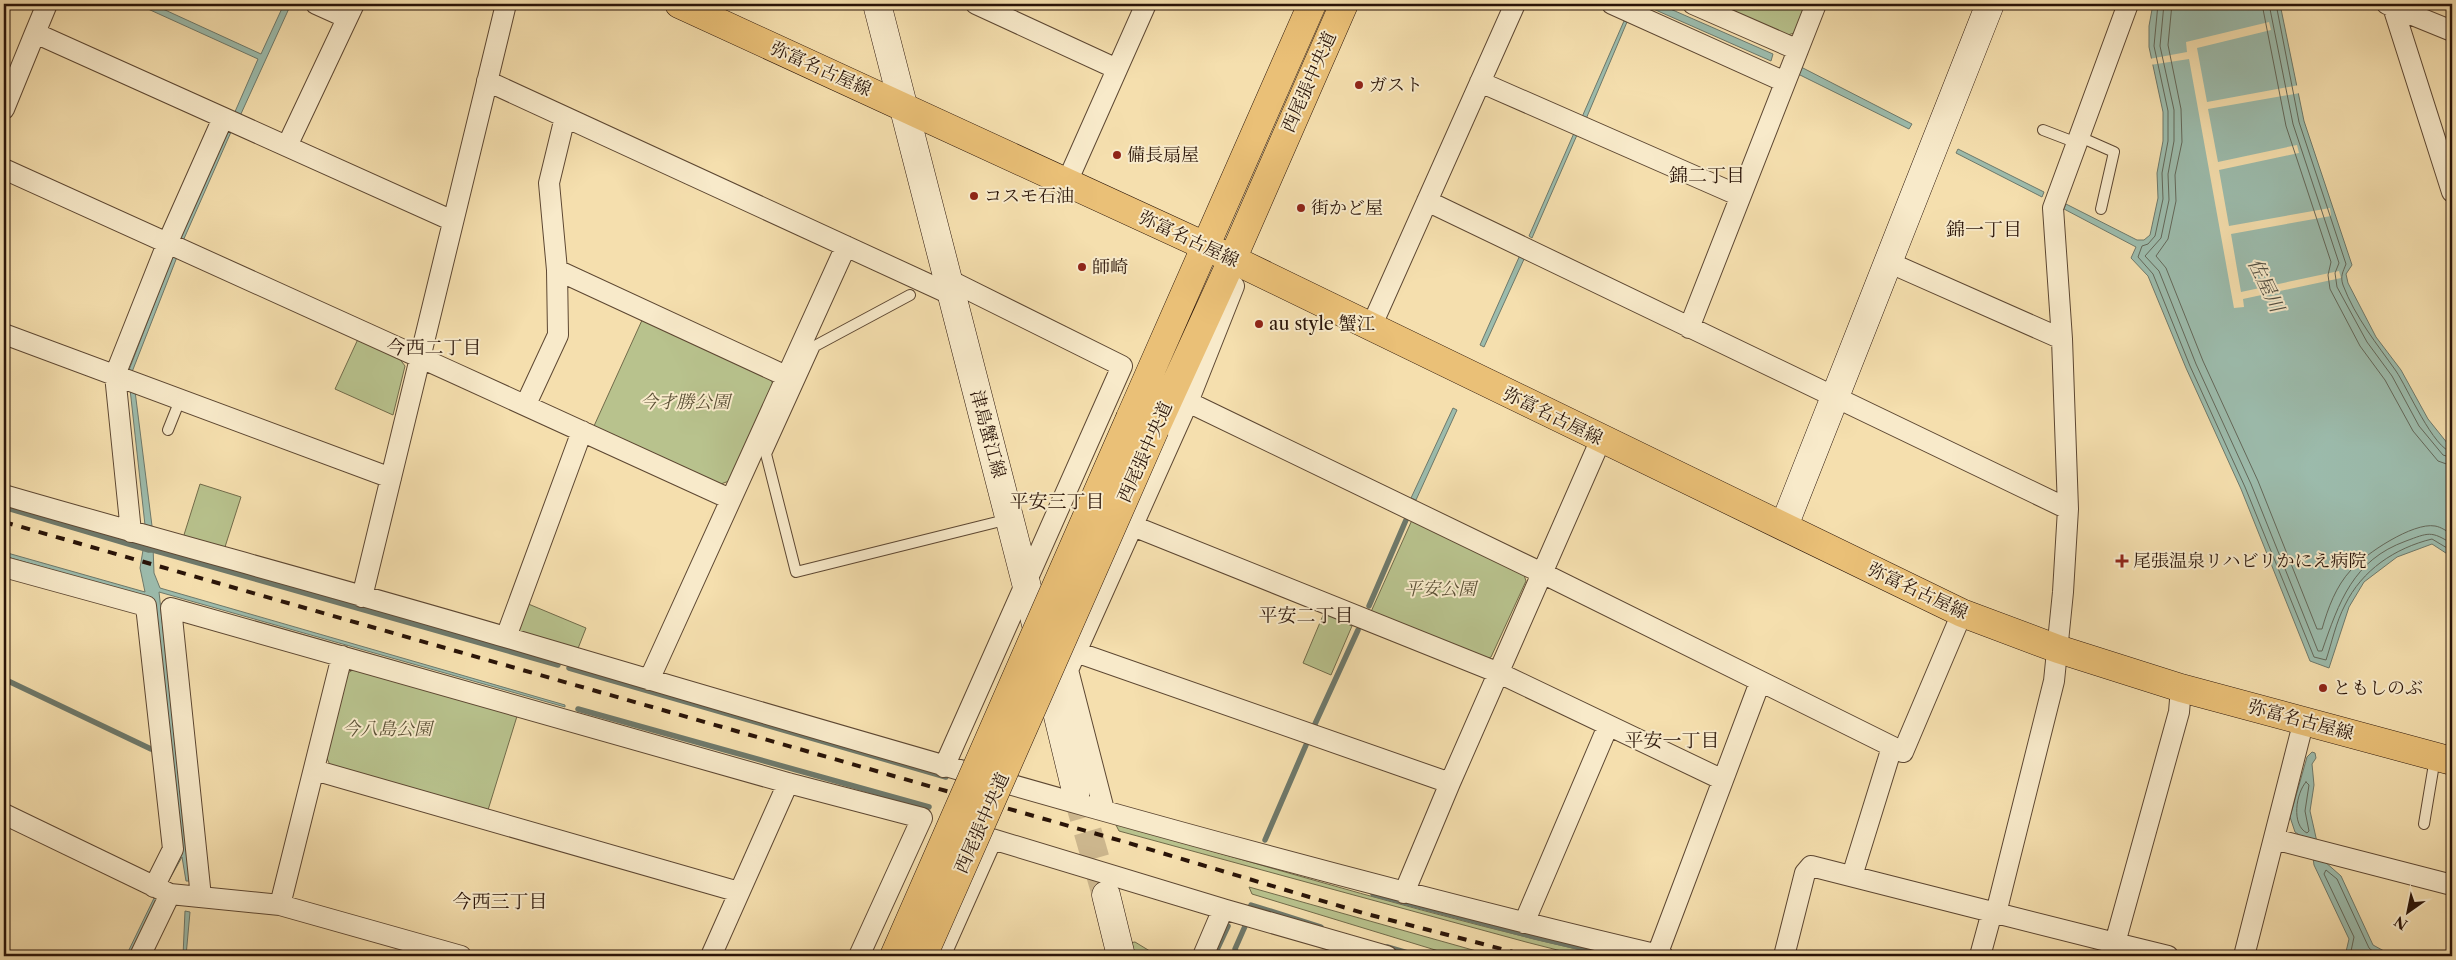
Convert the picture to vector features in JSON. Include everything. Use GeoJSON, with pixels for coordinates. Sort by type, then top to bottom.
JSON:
{"type":"FeatureCollection","features":[{"type":"Feature","properties":{"kind":"main road","name":"弥富名古屋線"},"geometry":{"type":"LineString","coordinates":[[679,4],[1205,246],[1962,614],[2058,649],[2181,688],[2444,758]]}},
{"type":"Feature","properties":{"kind":"main road","name":"津島蟹江線"},"geometry":{"type":"LineString","coordinates":[[877,4],[1010,519],[1076,791]]}},
{"type":"Feature","properties":{"kind":"main road","name":"西尾張中央道"},"geometry":{"type":"LineString","coordinates":[[894,956],[1312,4]]}},
{"type":"Feature","properties":{"kind":"main road","name":"西尾張中央道"},"geometry":{"type":"LineString","coordinates":[[923,956],[1155,429],[1237,262],[1344,4]]}},
{"type":"Feature","properties":{"kind":"main road"},"geometry":{"type":"LineString","coordinates":[[1784,526],[1990,4]]}},
{"type":"Feature","properties":{"kind":"main road"},"geometry":{"type":"LineString","coordinates":[[1106,895],[1121,956]]}},
{"type":"Feature","properties":{"kind":"street"},"geometry":{"type":"LineString","coordinates":[[4,109],[47,4]]}},
{"type":"Feature","properties":{"kind":"street"},"geometry":{"type":"LineString","coordinates":[[286,146],[351,11],[316,4]]}},
{"type":"Feature","properties":{"kind":"street"},"geometry":{"type":"LineString","coordinates":[[362,597],[506,4]]}},
{"type":"Feature","properties":{"kind":"street"},"geometry":{"type":"LineString","coordinates":[[976,4],[1117,69]]}},
{"type":"Feature","properties":{"kind":"street"},"geometry":{"type":"LineString","coordinates":[[1067,182],[1146,4]]}},
{"type":"Feature","properties":{"kind":"street"},"geometry":{"type":"LineString","coordinates":[[1371,327],[1514,4]]}},
{"type":"Feature","properties":{"kind":"street"},"geometry":{"type":"LineString","coordinates":[[1612,4],[1785,82]]}},
{"type":"Feature","properties":{"kind":"street"},"geometry":{"type":"LineString","coordinates":[[1693,4],[1798,50]]}},
{"type":"Feature","properties":{"kind":"street"},"geometry":{"type":"LineString","coordinates":[[1689,328],[1816,4]]}},
{"type":"Feature","properties":{"kind":"street"},"geometry":{"type":"LineString","coordinates":[[1980,956],[1994,912],[2054,681],[2058,649],[2068,509],[2062,339],[2053,208],[2128,4]]}},
{"type":"Feature","properties":{"kind":"street"},"geometry":{"type":"LineString","coordinates":[[2390,5],[2452,31]]}},
{"type":"Feature","properties":{"kind":"street"},"geometry":{"type":"LineString","coordinates":[[2390,5],[2452,192]]}},
{"type":"Feature","properties":{"kind":"street"},"geometry":{"type":"LineString","coordinates":[[35,33],[453,221]]}},
{"type":"Feature","properties":{"kind":"street"},"geometry":{"type":"LineString","coordinates":[[487,81],[846,246],[949,287],[1122,366],[944,767]]}},
{"type":"Feature","properties":{"kind":"street"},"geometry":{"type":"LineString","coordinates":[[1480,82],[1740,196]]}},
{"type":"Feature","properties":{"kind":"street"},"geometry":{"type":"LineString","coordinates":[[526,404],[558,334],[557,270],[549,183],[565,116]]}},
{"type":"Feature","properties":{"kind":"street"},"geometry":{"type":"LineString","coordinates":[[131,532],[115,375],[167,244],[224,118]]}},
{"type":"Feature","properties":{"kind":"street"},"geometry":{"type":"LineString","coordinates":[[4,169],[420,358],[526,404],[730,499]]}},
{"type":"Feature","properties":{"kind":"street"},"geometry":{"type":"LineString","coordinates":[[1427,200],[1834,398],[2068,509]]}},
{"type":"Feature","properties":{"kind":"street"},"geometry":{"type":"LineString","coordinates":[[649,680],[846,246]]}},
{"type":"Feature","properties":{"kind":"street"},"geometry":{"type":"LineString","coordinates":[[1104,810],[1068,670],[1188,402],[1237,262]]}},
{"type":"Feature","properties":{"kind":"street"},"geometry":{"type":"LineString","coordinates":[[1888,262],[2062,339]]}},
{"type":"Feature","properties":{"kind":"street"},"geometry":{"type":"LineString","coordinates":[[557,270],[786,376]]}},
{"type":"Feature","properties":{"kind":"street"},"geometry":{"type":"LineString","coordinates":[[4,334],[390,478]]}},
{"type":"Feature","properties":{"kind":"street"},"geometry":{"type":"LineString","coordinates":[[1188,402],[1542,573],[1903,752],[1962,614]]}},
{"type":"Feature","properties":{"kind":"street"},"geometry":{"type":"LineString","coordinates":[[506,637],[582,430]]}},
{"type":"Feature","properties":{"kind":"street"},"geometry":{"type":"LineString","coordinates":[[1404,893],[1450,783],[1601,439]]}},
{"type":"Feature","properties":{"kind":"street"},"geometry":{"type":"LineString","coordinates":[[4,495],[506,637],[944,767],[1404,893],[1660,956],[1760,682]]}},
{"type":"Feature","properties":{"kind":"street"},"geometry":{"type":"LineString","coordinates":[[1133,526],[1499,673],[1723,780]]}},
{"type":"Feature","properties":{"kind":"street"},"geometry":{"type":"LineString","coordinates":[[4,567],[146,606],[172,849],[162,890],[140,956]]}},
{"type":"Feature","properties":{"kind":"street"},"geometry":{"type":"LineString","coordinates":[[201,897],[171,608],[788,783],[922,818],[859,956]]}},
{"type":"Feature","properties":{"kind":"street"},"geometry":{"type":"LineString","coordinates":[[1076,652],[1450,783]]}},
{"type":"Feature","properties":{"kind":"street"},"geometry":{"type":"LineString","coordinates":[[280,905],[342,656]]}},
{"type":"Feature","properties":{"kind":"street"},"geometry":{"type":"LineString","coordinates":[[2115,943],[2179,712],[2181,688]]}},
{"type":"Feature","properties":{"kind":"street"},"geometry":{"type":"LineString","coordinates":[[2244,956],[2304,720]]}},
{"type":"Feature","properties":{"kind":"street"},"geometry":{"type":"LineString","coordinates":[[1524,923],[1608,726]]}},
{"type":"Feature","properties":{"kind":"street"},"geometry":{"type":"LineString","coordinates":[[1852,876],[1892,747]]}},
{"type":"Feature","properties":{"kind":"street"},"geometry":{"type":"LineString","coordinates":[[314,770],[739,892]]}},
{"type":"Feature","properties":{"kind":"street"},"geometry":{"type":"LineString","coordinates":[[711,956],[788,783]]}},
{"type":"Feature","properties":{"kind":"street"},"geometry":{"type":"LineString","coordinates":[[4,814],[162,890],[201,897],[280,905],[461,956]]}},
{"type":"Feature","properties":{"kind":"street"},"geometry":{"type":"LineString","coordinates":[[940,956],[992,839],[1367,953],[1387,956]]}},
{"type":"Feature","properties":{"kind":"street"},"geometry":{"type":"LineString","coordinates":[[2274,839],[2452,885]]}},
{"type":"Feature","properties":{"kind":"street"},"geometry":{"type":"LineString","coordinates":[[1784,956],[1805,873],[1811,866],[2168,956]]}},
{"type":"Feature","properties":{"kind":"street"},"geometry":{"type":"LineString","coordinates":[[1203,956],[1223,908]]}},
{"type":"Feature","properties":{"kind":"lane"},"geometry":{"type":"LineString","coordinates":[[2042,130],[2114,152],[2101,209]]}},
{"type":"Feature","properties":{"kind":"lane"},"geometry":{"type":"LineString","coordinates":[[910,295],[815,346],[766,454],[796,572],[1010,519]]}},
{"type":"Feature","properties":{"kind":"lane"},"geometry":{"type":"LineString","coordinates":[[168,430],[180,400]]}},
{"type":"Feature","properties":{"kind":"lane"},"geometry":{"type":"LineString","coordinates":[[2424,824],[2444,758]]}},
{"type":"Feature","properties":{"kind":"green space"},"geometry":{"type":"Polygon","coordinates":[[[1717,4],[1806,4],[1794,33],[1788,35],[1717,4]]]}},
{"type":"Feature","properties":{"kind":"green space","name":"今才勝公園"},"geometry":{"type":"Polygon","coordinates":[[[643,318],[770,376],[773,385],[729,481],[721,484],[594,426],[643,318]]]}},
{"type":"Feature","properties":{"kind":"green space"},"geometry":{"type":"Polygon","coordinates":[[[358,339],[399,358],[405,366],[393,415],[335,389],[358,339]]]}},
{"type":"Feature","properties":{"kind":"green space"},"geometry":{"type":"Polygon","coordinates":[[[200,484],[241,497],[224,550],[183,538],[200,484]]]}},
{"type":"Feature","properties":{"kind":"green space","name":"平安公園"},"geometry":{"type":"Polygon","coordinates":[[[1412,520],[1524,575],[1526,581],[1491,657],[1483,660],[1370,614],[1412,520]]]}},
{"type":"Feature","properties":{"kind":"green space"},"geometry":{"type":"Polygon","coordinates":[[[526,603],[586,628],[577,651],[524,635],[517,628],[526,603]]]}},
{"type":"Feature","properties":{"kind":"green space"},"geometry":{"type":"Polygon","coordinates":[[[1324,613],[1352,626],[1331,675],[1303,663],[1324,613]]]}},
{"type":"Feature","properties":{"kind":"green space","name":"今八島公園"},"geometry":{"type":"Polygon","coordinates":[[[357,667],[518,713],[488,810],[330,765],[324,752],[348,673],[357,667]]]}},
{"type":"Feature","properties":{"kind":"green space"},"geometry":{"type":"Polygon","coordinates":[[[1115,823],[1422,910],[1607,956],[1581,956],[1526,942],[1119,831],[1115,823]]]}},
{"type":"Feature","properties":{"kind":"green space"},"geometry":{"type":"Polygon","coordinates":[[[1249,887],[1495,956],[1455,956],[1252,894],[1249,887]]]}},
{"type":"Feature","properties":{"kind":"green space"},"geometry":{"type":"Polygon","coordinates":[[[1135,942],[1158,956],[1133,956],[1129,943],[1135,942]]]}},
{"type":"Feature","properties":{"kind":"water"},"geometry":{"type":"Polygon","coordinates":[[[137,4],[152,4],[261,54],[284,4],[291,4],[240,116],[234,114],[258,59],[137,4]]]}},
{"type":"Feature","properties":{"kind":"water"},"geometry":{"type":"Polygon","coordinates":[[[1642,4],[1659,4],[1773,54],[1771,61],[1642,4]]]}},
{"type":"Feature","properties":{"kind":"water","name":"佐屋川"},"geometry":{"type":"Polygon","coordinates":[[[2153,4],[2280,4],[2304,121],[2352,265],[2346,274],[2348,283],[2376,337],[2401,370],[2428,419],[2452,449],[2452,557],[2432,544],[2397,557],[2364,582],[2349,607],[2329,668],[2310,661],[2241,489],[2186,368],[2148,276],[2131,258],[2136,247],[2064,209],[2066,204],[2137,240],[2144,240],[2150,235],[2158,198],[2157,173],[2163,141],[2163,112],[2149,47],[2149,26],[2153,4]]]}},
{"type":"Feature","properties":{"kind":"water"},"geometry":{"type":"Polygon","coordinates":[[[1624,21],[1627,22],[1586,119],[1582,117],[1624,21]]]}},
{"type":"Feature","properties":{"kind":"water"},"geometry":{"type":"Polygon","coordinates":[[[1801,67],[1912,124],[1909,129],[1798,74],[1801,67]]]}},
{"type":"Feature","properties":{"kind":"water"},"geometry":{"type":"Polygon","coordinates":[[[227,131],[231,132],[183,241],[179,239],[227,131]]]}},
{"type":"Feature","properties":{"kind":"water"},"geometry":{"type":"Polygon","coordinates":[[[1574,133],[1577,135],[1532,238],[1529,236],[1574,133]]]}},
{"type":"Feature","properties":{"kind":"water"},"geometry":{"type":"Polygon","coordinates":[[[1958,149],[2044,192],[2042,197],[1956,153],[1958,149]]]}},
{"type":"Feature","properties":{"kind":"water"},"geometry":{"type":"Polygon","coordinates":[[[173,255],[177,257],[132,372],[129,370],[173,255]]]}},
{"type":"Feature","properties":{"kind":"water"},"geometry":{"type":"Polygon","coordinates":[[[1520,255],[1525,257],[1484,347],[1480,345],[1520,255]]]}},
{"type":"Feature","properties":{"kind":"water"},"geometry":{"type":"Polygon","coordinates":[[[130,389],[135,391],[152,526],[145,525],[130,389]]]}},
{"type":"Feature","properties":{"kind":"water"},"geometry":{"type":"Polygon","coordinates":[[[1453,408],[1457,410],[1416,500],[1411,498],[1453,408]]]}},
{"type":"Feature","properties":{"kind":"water"},"geometry":{"type":"Polygon","coordinates":[[[144,544],[153,546],[154,573],[160,588],[565,705],[565,707],[159,592],[190,881],[186,881],[182,857],[168,882],[164,879],[180,850],[152,599],[4,556],[4,552],[145,592],[140,568],[144,544]]]}},
{"type":"Feature","properties":{"kind":"water"},"geometry":{"type":"Polygon","coordinates":[[[2312,752],[2315,753],[2316,758],[2312,764],[2314,785],[2310,811],[2317,842],[2324,861],[2341,876],[2373,945],[2384,951],[2452,953],[2452,956],[2345,956],[2349,939],[2314,865],[2311,843],[2295,832],[2290,817],[2307,757],[2312,752]]]}},
{"type":"Feature","properties":{"kind":"water"},"geometry":{"type":"Polygon","coordinates":[[[155,896],[158,898],[130,956],[126,956],[155,896]]]}},
{"type":"Feature","properties":{"kind":"water"},"geometry":{"type":"Polygon","coordinates":[[[185,911],[190,912],[186,956],[183,956],[185,911]]]}},
{"type":"Feature","properties":{"kind":"pier"},"geometry":{"type":"Polygon","coordinates":[[[2269,22],[2271,30],[2197,48],[2207,102],[2299,85],[2300,93],[2208,109],[2218,162],[2297,145],[2299,153],[2219,170],[2229,226],[2330,208],[2331,216],[2231,234],[2241,292],[2339,271],[2341,278],[2243,299],[2244,307],[2234,308],[2189,59],[2150,65],[2149,59],[2187,52],[2186,42],[2269,22]]]}},
{"type":"Feature","properties":{"kind":"waterway"},"geometry":{"type":"LineString","coordinates":[[4,507],[149,550],[558,665]]}},
{"type":"Feature","properties":{"kind":"waterway"},"geometry":{"type":"LineString","coordinates":[[1369,606],[1406,520]]}},
{"type":"Feature","properties":{"kind":"waterway"},"geometry":{"type":"LineString","coordinates":[[1315,724],[1358,630]]}},
{"type":"Feature","properties":{"kind":"waterway"},"geometry":{"type":"LineString","coordinates":[[569,668],[946,777]]}},
{"type":"Feature","properties":{"kind":"waterway"},"geometry":{"type":"LineString","coordinates":[[4,679],[151,749]]}},
{"type":"Feature","properties":{"kind":"waterway"},"geometry":{"type":"LineString","coordinates":[[578,709],[929,807]]}},
{"type":"Feature","properties":{"kind":"waterway"},"geometry":{"type":"LineString","coordinates":[[1265,840],[1306,745]]}},
{"type":"Feature","properties":{"kind":"waterway"},"geometry":{"type":"LineString","coordinates":[[1373,894],[1535,937],[1617,956]]}},
{"type":"Feature","properties":{"kind":"waterway"},"geometry":{"type":"LineString","coordinates":[[1251,905],[1321,927]]}},
{"type":"Feature","properties":{"kind":"waterway"},"geometry":{"type":"LineString","coordinates":[[1238,956],[1235,949],[1246,924]]}},
{"type":"Feature","properties":{"kind":"waterway"},"geometry":{"type":"LineString","coordinates":[[1214,956],[1228,926]]}},
{"type":"Feature","properties":{"kind":"waterway"},"geometry":{"type":"LineString","coordinates":[[1387,947],[1418,956]]}},
{"type":"Feature","properties":{"kind":"waterway"},"geometry":{"type":"LineString","coordinates":[[4,951],[14,956]]}},
{"type":"Feature","properties":{"kind":"tunnel"},"geometry":{"type":"LineString","coordinates":[[1076,791],[1106,895]]}},
{"type":"Feature","properties":{"kind":"railway"},"geometry":{"type":"LineString","coordinates":[[4,522],[1125,842],[1363,913],[1529,956]]}},
{"type":"Feature","properties":{"kind":"place","name":"ガスト"},"geometry":{"type":"Point","coordinates":[1359,85]}},
{"type":"Feature","properties":{"kind":"place","name":"備長扇屋"},"geometry":{"type":"Point","coordinates":[1117,155]}},
{"type":"Feature","properties":{"kind":"place","name":"コスモ石油"},"geometry":{"type":"Point","coordinates":[974,196]}},
{"type":"Feature","properties":{"kind":"place","name":"街かど屋"},"geometry":{"type":"Point","coordinates":[1301,208]}},
{"type":"Feature","properties":{"kind":"place","name":"師崎"},"geometry":{"type":"Point","coordinates":[1082,267]}},
{"type":"Feature","properties":{"kind":"place","name":"au style 蟹江"},"geometry":{"type":"Point","coordinates":[1259,324]}},
{"type":"Feature","properties":{"kind":"place","name":"尾張温泉リハビリかにえ病院"},"geometry":{"type":"Point","coordinates":[2122,561]}},
{"type":"Feature","properties":{"kind":"place","name":"ともしのぶ"},"geometry":{"type":"Point","coordinates":[2323,688]}},
{"type":"Feature","properties":{"kind":"district","name":"錦二丁目"},"geometry":{"type":"Point","coordinates":[1707,175]}},
{"type":"Feature","properties":{"kind":"district","name":"錦一丁目"},"geometry":{"type":"Point","coordinates":[1984,229]}},
{"type":"Feature","properties":{"kind":"district","name":"今西二丁目"},"geometry":{"type":"Point","coordinates":[434,347]}},
{"type":"Feature","properties":{"kind":"district","name":"平安三丁目"},"geometry":{"type":"Point","coordinates":[1057,501]}},
{"type":"Feature","properties":{"kind":"district","name":"平安二丁目"},"geometry":{"type":"Point","coordinates":[1306,615]}},
{"type":"Feature","properties":{"kind":"district","name":"平安一丁目"},"geometry":{"type":"Point","coordinates":[1672,740]}},
{"type":"Feature","properties":{"kind":"district","name":"今西三丁目"},"geometry":{"type":"Point","coordinates":[500,901]}}]}
